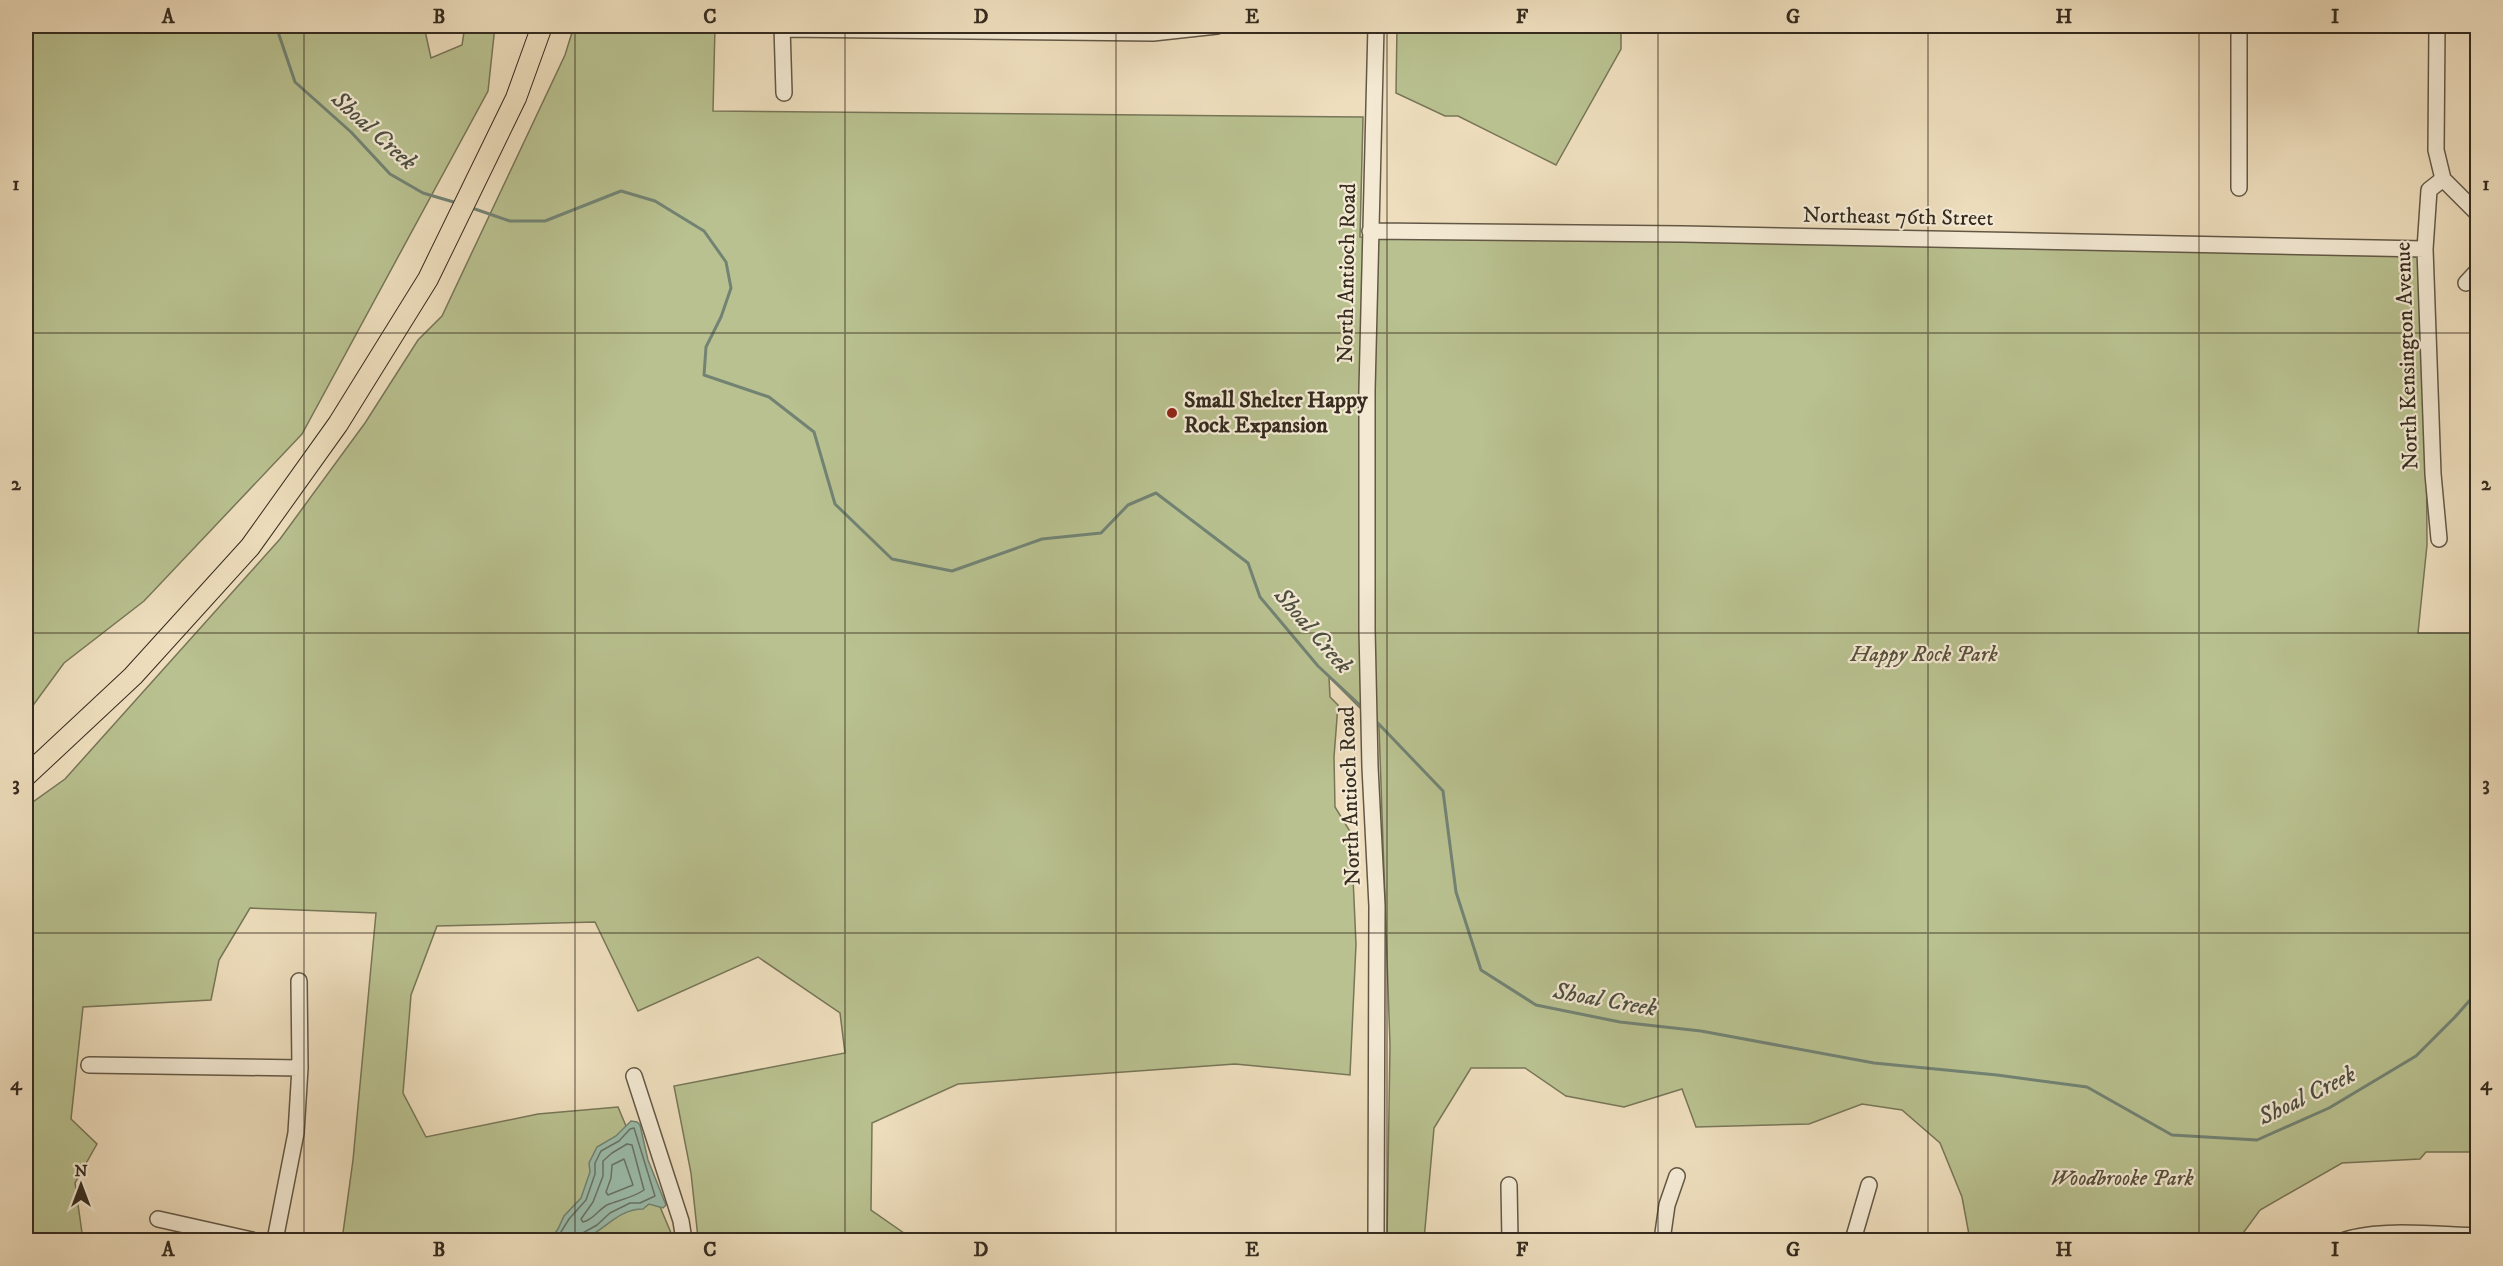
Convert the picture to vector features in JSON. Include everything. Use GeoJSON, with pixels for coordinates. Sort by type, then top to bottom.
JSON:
{"type":"FeatureCollection","features":[{"type":"Feature","properties":{"kind":"main road"},"geometry":{"type":"LineString","coordinates":[[26,776],[133,676],[250,547],[338,424],[428,279],[516,98],[542,26]]}},
{"type":"Feature","properties":{"kind":"street"},"geometry":{"type":"LineString","coordinates":[[784,93],[782,27],[1153,33],[1217,26]]}},
{"type":"Feature","properties":{"kind":"street","name":"North Antioch Road"},"geometry":{"type":"LineString","coordinates":[[1376,26],[1367,414],[1368,674],[1377,906],[1376,1240]]}},
{"type":"Feature","properties":{"kind":"street"},"geometry":{"type":"LineString","coordinates":[[2239,26],[2239,188]]}},
{"type":"Feature","properties":{"kind":"street"},"geometry":{"type":"LineString","coordinates":[[2437,26],[2436,150],[2443,178],[2478,214]]}},
{"type":"Feature","properties":{"kind":"street","name":"North Kensington Avenue"},"geometry":{"type":"LineString","coordinates":[[2439,539],[2433,474],[2425,249],[2429,190],[2443,178]]}},
{"type":"Feature","properties":{"kind":"street","name":"Northeast 76th Street"},"geometry":{"type":"LineString","coordinates":[[1370,231],[1683,234],[2425,249]]}},
{"type":"Feature","properties":{"kind":"street"},"geometry":{"type":"LineString","coordinates":[[2466,283],[2478,270]]}},
{"type":"Feature","properties":{"kind":"street"},"geometry":{"type":"LineString","coordinates":[[275,1240],[296,1133],[300,1068],[299,981]]}},
{"type":"Feature","properties":{"kind":"street"},"geometry":{"type":"LineString","coordinates":[[90,1065],[300,1068]]}},
{"type":"Feature","properties":{"kind":"street"},"geometry":{"type":"LineString","coordinates":[[634,1076],[681,1221],[684,1240]]}},
{"type":"Feature","properties":{"kind":"street"},"geometry":{"type":"LineString","coordinates":[[1662,1240],[1667,1204],[1677,1176]]}},
{"type":"Feature","properties":{"kind":"street"},"geometry":{"type":"LineString","coordinates":[[1509,1185],[1510,1240]]}},
{"type":"Feature","properties":{"kind":"street"},"geometry":{"type":"LineString","coordinates":[[1853,1240],[1869,1185]]}},
{"type":"Feature","properties":{"kind":"street"},"geometry":{"type":"LineString","coordinates":[[158,1219],[252,1240]]}},
{"type":"Feature","properties":{"kind":"street"},"geometry":{"type":"LineString","coordinates":[[2345,1240],[2370,1235],[2474,1237]]}},
{"type":"Feature","properties":{"kind":"green space"},"geometry":{"type":"Polygon","coordinates":[[[26,26],[424,26],[431,58],[462,45],[465,26],[495,26],[488,91],[302,434],[144,601],[64,663],[26,715],[26,26]]]}},
{"type":"Feature","properties":{"kind":"green space"},"geometry":{"type":"Polygon","coordinates":[[[574,26],[715,26],[713,111],[1363,117],[1360,237],[2425,249],[2427,545],[2418,633],[2477,633],[2477,1152],[2426,1152],[2420,1159],[2342,1163],[2260,1210],[2238,1240],[1970,1240],[1962,1197],[1940,1143],[1902,1110],[1862,1104],[1809,1124],[1696,1127],[1682,1089],[1624,1107],[1566,1096],[1525,1068],[1471,1068],[1434,1128],[1424,1240],[1387,1240],[1390,1045],[1379,727],[1329,677],[1330,697],[1338,705],[1334,757],[1335,807],[1351,833],[1356,944],[1350,1075],[1235,1064],[958,1084],[872,1123],[871,1210],[911,1238],[698,1238],[691,1173],[674,1086],[845,1053],[840,1013],[758,957],[638,1011],[595,922],[437,926],[411,995],[403,1093],[426,1137],[538,1114],[618,1107],[674,1240],[342,1240],[353,1160],[376,913],[250,908],[219,960],[211,1000],[83,1007],[71,1119],[97,1144],[75,1183],[83,1240],[26,1240],[26,807],[65,779],[280,539],[365,423],[418,340],[442,316],[565,55],[574,26]]]}},
{"type":"Feature","properties":{"kind":"green space"},"geometry":{"type":"Polygon","coordinates":[[[1397,26],[1621,26],[1621,49],[1556,165],[1458,116],[1445,116],[1396,93],[1397,26]]]}},
{"type":"Feature","properties":{"kind":"water"},"geometry":{"type":"Polygon","coordinates":[[[631,1121],[640,1125],[648,1160],[666,1205],[663,1208],[649,1204],[643,1209],[626,1212],[592,1235],[580,1240],[550,1240],[564,1216],[581,1198],[590,1172],[589,1163],[597,1147],[616,1136],[631,1121]]]}},
{"type":"Feature","properties":{"kind":"waterway","name":"Shoal Creek"},"geometry":{"type":"LineString","coordinates":[[276,26],[295,82],[351,132],[390,174],[423,193],[457,203]]}},
{"type":"Feature","properties":{"kind":"waterway","name":"Shoal Creek"},"geometry":{"type":"LineString","coordinates":[[472,208],[510,221],[545,221],[621,191],[655,201],[704,231],[726,262],[731,288],[721,317],[706,347],[704,375],[769,397],[814,432],[835,504],[892,559],[952,571],[1042,539],[1101,533],[1128,505],[1156,493],[1248,563],[1260,597],[1318,666],[1364,709]]}},
{"type":"Feature","properties":{"kind":"waterway","name":"Shoal Creek"},"geometry":{"type":"LineString","coordinates":[[1375,720],[1443,791],[1456,892],[1481,970],[1536,1005],[1620,1022],[1701,1031],[1874,1063],[1997,1075],[2087,1087],[2172,1135],[2257,1140],[2329,1108],[2416,1056],[2478,991]]}},
{"type":"Feature","properties":{"kind":"place","name":"Small Shelter Happy Rock Expansion"},"geometry":{"type":"Point","coordinates":[1172,413]}},
{"type":"Feature","properties":{"kind":"park label","name":"Happy Rock Park"},"geometry":{"type":"Point","coordinates":[1924,654]}},
{"type":"Feature","properties":{"kind":"park label","name":"Woodbrooke Park"},"geometry":{"type":"Point","coordinates":[2122,1178]}}]}
